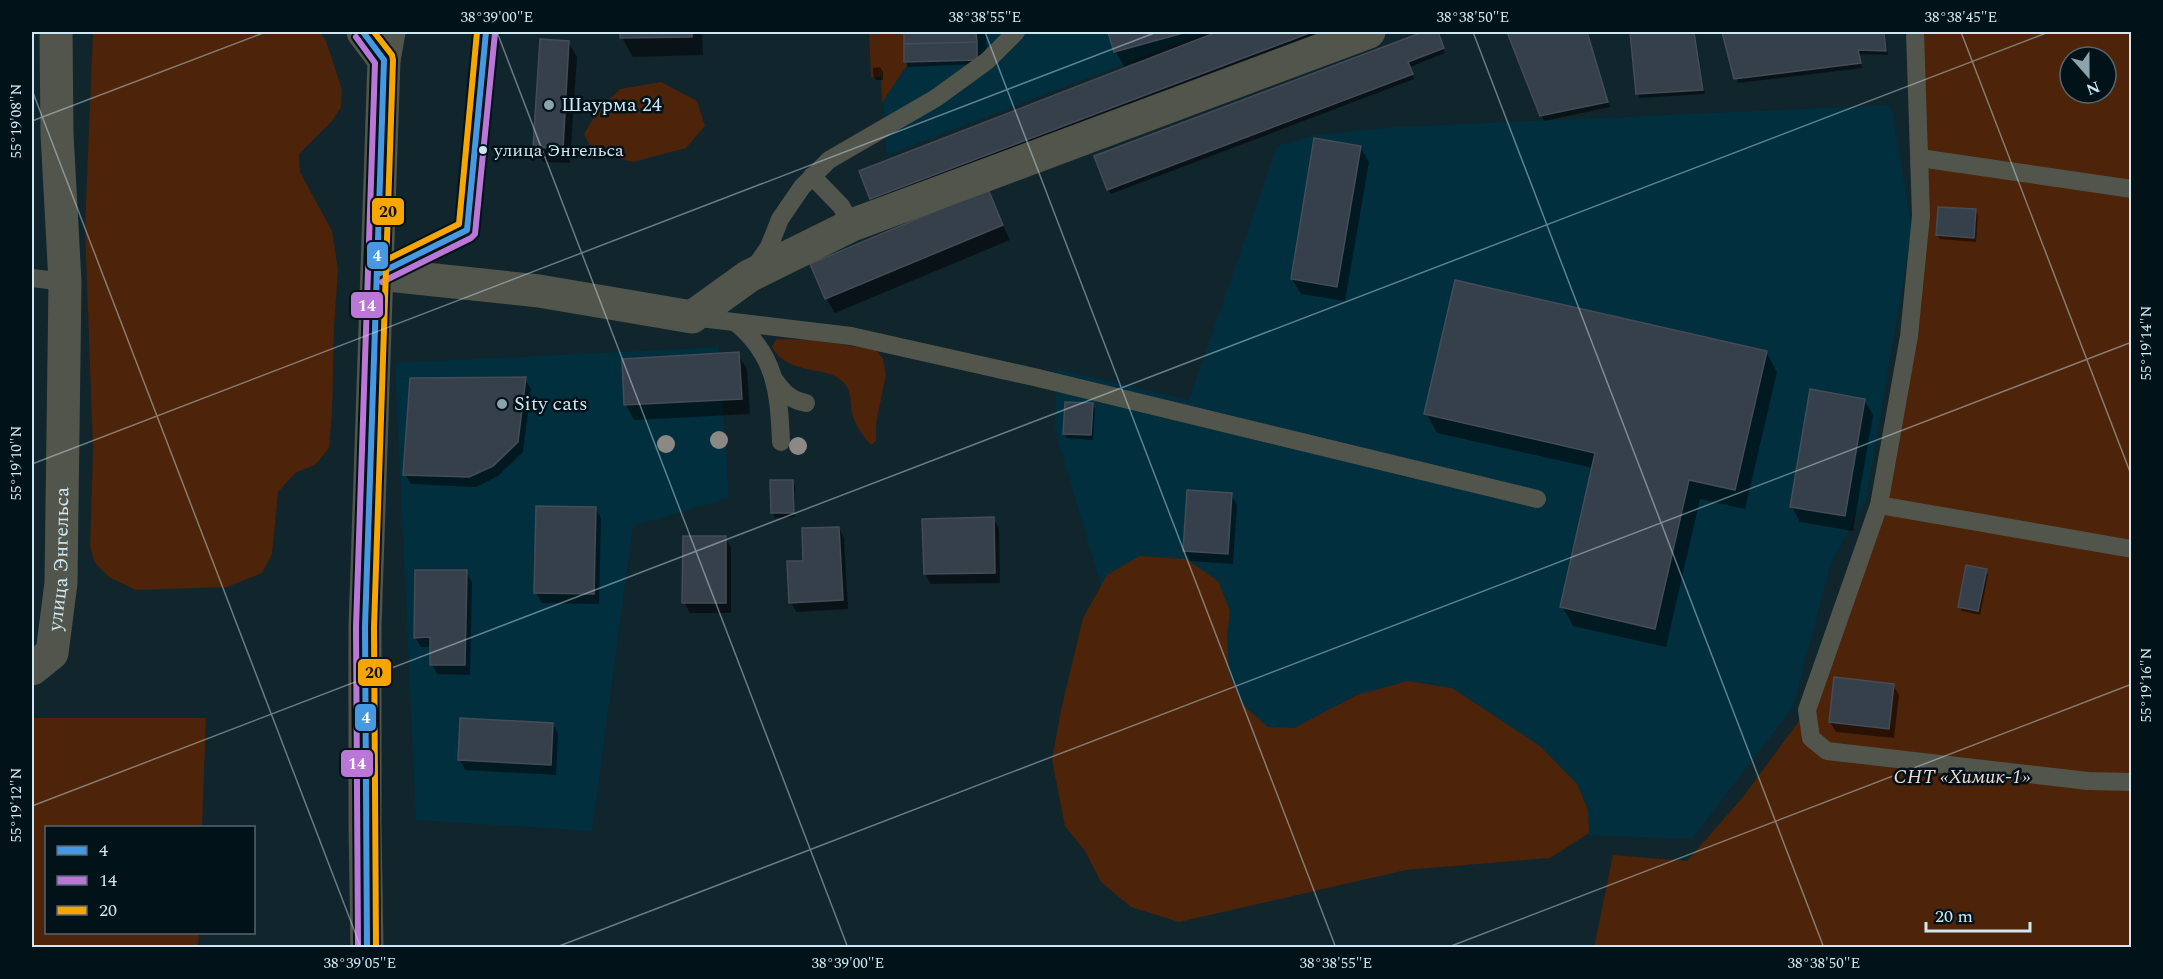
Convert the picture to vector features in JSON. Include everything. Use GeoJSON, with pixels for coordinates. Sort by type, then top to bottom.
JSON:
{"type":"FeatureCollection","features":[{"type":"Feature","properties":{"kind":"street","name":"улица Энгельса"},"geometry":{"type":"LineString","coordinates":[[42,661],[61,583],[64,282],[57,134],[56,32]]}},
{"type":"Feature","properties":{"kind":"street"},"geometry":{"type":"LineString","coordinates":[[363,32],[387,46],[365,616],[367,948]]}},
{"type":"Feature","properties":{"kind":"street"},"geometry":{"type":"LineString","coordinates":[[378,274],[539,291],[692,317],[749,276],[852,225],[1369,32]]}},
{"type":"Feature","properties":{"kind":"lane"},"geometry":{"type":"LineString","coordinates":[[378,274],[467,230],[486,32]]}},
{"type":"Feature","properties":{"kind":"lane"},"geometry":{"type":"LineString","coordinates":[[749,276],[769,248],[780,219],[802,187],[829,160],[936,98],[987,61],[1016,32]]}},
{"type":"Feature","properties":{"kind":"lane"},"geometry":{"type":"LineString","coordinates":[[1915,32],[1921,216],[1909,336],[1879,505],[1807,710],[1811,738],[1827,751],[2088,781],[2132,782]]}},
{"type":"Feature","properties":{"kind":"lane"},"geometry":{"type":"LineString","coordinates":[[1920,158],[2132,189]]}},
{"type":"Feature","properties":{"kind":"lane"},"geometry":{"type":"LineString","coordinates":[[813,177],[841,206],[852,225]]}},
{"type":"Feature","properties":{"kind":"lane"},"geometry":{"type":"LineString","coordinates":[[32,278],[64,282]]}},
{"type":"Feature","properties":{"kind":"lane"},"geometry":{"type":"LineString","coordinates":[[692,317],[851,336],[1034,377],[1537,499]]}},
{"type":"Feature","properties":{"kind":"lane"},"geometry":{"type":"LineString","coordinates":[[735,322],[750,335],[765,355],[774,379],[781,442]]}},
{"type":"Feature","properties":{"kind":"lane"},"geometry":{"type":"LineString","coordinates":[[774,379],[784,394],[796,401],[806,403]]}},
{"type":"Feature","properties":{"kind":"lane"},"geometry":{"type":"LineString","coordinates":[[1879,505],[2132,549]]}},
{"type":"Feature","properties":{"kind":"shaded area"},"geometry":{"type":"Polygon","coordinates":[[[869,32],[1208,32],[887,155],[881,77],[871,77],[869,32]]]}},
{"type":"Feature","properties":{"kind":"shaded area"},"geometry":{"type":"Polygon","coordinates":[[[1891,105],[1912,229],[1866,499],[1831,563],[1793,707],[1692,839],[1521,833],[1167,809],[1055,430],[1057,369],[1189,400],[1277,146],[1314,135],[1395,127],[1891,105]]]}},
{"type":"Feature","properties":{"kind":"shaded area"},"geometry":{"type":"Polygon","coordinates":[[[719,347],[729,498],[633,526],[592,831],[416,820],[395,363],[719,347]]]}},
{"type":"Feature","properties":{"kind":"green space"},"geometry":{"type":"Polygon","coordinates":[[[93,32],[320,32],[326,41],[342,90],[341,107],[331,122],[299,154],[300,172],[332,231],[338,269],[329,448],[315,465],[295,473],[278,492],[272,554],[262,573],[227,587],[136,590],[109,577],[95,563],[90,547],[93,450],[85,227],[93,32]]]}},
{"type":"Feature","properties":{"kind":"green space"},"geometry":{"type":"Polygon","coordinates":[[[869,32],[904,32],[904,62],[909,62],[882,103],[881,77],[871,77],[869,32]]]}},
{"type":"Feature","properties":{"kind":"green space","name":"СНТ «Химик-1»"},"geometry":{"type":"Polygon","coordinates":[[[1915,32],[2131,32],[2131,947],[1594,948],[1613,855],[1687,861],[1743,797],[1807,710],[1879,505],[1921,216],[1915,32]]]}},
{"type":"Feature","properties":{"kind":"green space"},"geometry":{"type":"Polygon","coordinates":[[[661,82],[697,101],[705,126],[686,148],[633,162],[593,152],[584,134],[599,109],[620,89],[661,82]]]}},
{"type":"Feature","properties":{"kind":"green space"},"geometry":{"type":"Polygon","coordinates":[[[776,339],[814,340],[876,350],[883,359],[886,374],[876,424],[876,441],[871,445],[857,426],[847,386],[837,377],[788,363],[772,347],[776,339]]]}},
{"type":"Feature","properties":{"kind":"green space"},"geometry":{"type":"Polygon","coordinates":[[[1140,556],[1186,559],[1218,581],[1230,611],[1227,637],[1229,674],[1243,705],[1268,727],[1294,728],[1357,695],[1408,681],[1452,688],[1540,746],[1577,784],[1588,810],[1589,833],[1550,858],[1406,870],[1179,922],[1131,907],[1101,882],[1085,851],[1065,826],[1052,760],[1061,710],[1083,618],[1107,575],[1140,556]]]}},
{"type":"Feature","properties":{"kind":"green space"},"geometry":{"type":"Polygon","coordinates":[[[32,718],[206,718],[202,826],[45,826],[45,934],[199,934],[198,947],[32,947],[32,718]]]}},
{"type":"Feature","properties":{"kind":"building"},"geometry":{"type":"Polygon","coordinates":[[[620,32],[692,32],[692,37],[620,38],[620,32]]]}},
{"type":"Feature","properties":{"kind":"building"},"geometry":{"type":"Polygon","coordinates":[[[904,32],[976,32],[977,42],[904,44],[904,32]]]}},
{"type":"Feature","properties":{"kind":"building"},"geometry":{"type":"Polygon","coordinates":[[[1108,32],[1187,32],[1114,52],[1108,32]]]}},
{"type":"Feature","properties":{"kind":"building"},"geometry":{"type":"Polygon","coordinates":[[[1217,32],[1312,32],[870,199],[859,171],[1217,32]]]}},
{"type":"Feature","properties":{"kind":"building"},"geometry":{"type":"Polygon","coordinates":[[[1423,32],[1438,32],[1444,48],[1408,62],[1413,74],[1107,190],[1094,156],[1423,32]]]}},
{"type":"Feature","properties":{"kind":"building"},"geometry":{"type":"Polygon","coordinates":[[[1507,32],[1587,32],[1608,102],[1540,116],[1507,32]]]}},
{"type":"Feature","properties":{"kind":"building"},"geometry":{"type":"Polygon","coordinates":[[[1630,32],[1694,32],[1703,90],[1636,94],[1630,32]]]}},
{"type":"Feature","properties":{"kind":"building"},"geometry":{"type":"Polygon","coordinates":[[[1722,32],[1884,32],[1886,51],[1858,50],[1861,63],[1734,79],[1722,32]]]}},
{"type":"Feature","properties":{"kind":"building"},"geometry":{"type":"Polygon","coordinates":[[[540,39],[569,41],[563,149],[533,147],[540,39]]]}},
{"type":"Feature","properties":{"kind":"building"},"geometry":{"type":"Polygon","coordinates":[[[977,42],[977,60],[904,62],[904,44],[977,42]]]}},
{"type":"Feature","properties":{"kind":"building"},"geometry":{"type":"Polygon","coordinates":[[[1314,138],[1361,146],[1337,287],[1291,279],[1314,138]]]}},
{"type":"Feature","properties":{"kind":"building"},"geometry":{"type":"Polygon","coordinates":[[[988,189],[1003,225],[825,299],[810,264],[988,189]]]}},
{"type":"Feature","properties":{"kind":"building"},"geometry":{"type":"Polygon","coordinates":[[[1938,207],[1976,209],[1974,238],[1936,235],[1938,207]]]}},
{"type":"Feature","properties":{"kind":"building"},"geometry":{"type":"Polygon","coordinates":[[[1455,280],[1767,351],[1735,490],[1689,480],[1655,629],[1560,607],[1595,453],[1424,414],[1455,280]]]}},
{"type":"Feature","properties":{"kind":"building"},"geometry":{"type":"Polygon","coordinates":[[[739,352],[742,399],[624,405],[622,359],[739,352]]]}},
{"type":"Feature","properties":{"kind":"building"},"geometry":{"type":"Polygon","coordinates":[[[526,377],[518,442],[493,466],[469,477],[403,475],[410,378],[526,377]]]}},
{"type":"Feature","properties":{"kind":"building"},"geometry":{"type":"Polygon","coordinates":[[[1810,389],[1865,399],[1845,516],[1790,507],[1810,389]]]}},
{"type":"Feature","properties":{"kind":"building"},"geometry":{"type":"Polygon","coordinates":[[[1065,402],[1093,403],[1091,435],[1063,434],[1065,402]]]}},
{"type":"Feature","properties":{"kind":"building"},"geometry":{"type":"Polygon","coordinates":[[[770,480],[793,480],[794,513],[771,513],[770,480]]]}},
{"type":"Feature","properties":{"kind":"building"},"geometry":{"type":"Polygon","coordinates":[[[1187,490],[1232,493],[1228,554],[1183,551],[1187,490]]]}},
{"type":"Feature","properties":{"kind":"building"},"geometry":{"type":"Polygon","coordinates":[[[536,506],[596,507],[594,594],[534,593],[536,506]]]}},
{"type":"Feature","properties":{"kind":"building"},"geometry":{"type":"Polygon","coordinates":[[[994,517],[995,573],[924,574],[922,519],[994,517]]]}},
{"type":"Feature","properties":{"kind":"building"},"geometry":{"type":"Polygon","coordinates":[[[839,527],[843,600],[789,603],[787,561],[803,561],[802,528],[839,527]]]}},
{"type":"Feature","properties":{"kind":"building"},"geometry":{"type":"Polygon","coordinates":[[[683,536],[726,536],[726,603],[682,603],[683,536]]]}},
{"type":"Feature","properties":{"kind":"building"},"geometry":{"type":"Polygon","coordinates":[[[1966,565],[1987,569],[1978,611],[1958,607],[1966,565]]]}},
{"type":"Feature","properties":{"kind":"building"},"geometry":{"type":"Polygon","coordinates":[[[415,570],[467,570],[465,665],[430,665],[430,637],[414,638],[415,570]]]}},
{"type":"Feature","properties":{"kind":"building"},"geometry":{"type":"Polygon","coordinates":[[[1834,677],[1894,684],[1889,729],[1829,722],[1834,677]]]}},
{"type":"Feature","properties":{"kind":"building"},"geometry":{"type":"Polygon","coordinates":[[[460,718],[553,723],[551,765],[458,760],[460,718]]]}},
{"type":"Feature","properties":{"kind":"transit line","name":"4"},"geometry":{"type":"LineString","coordinates":[[363,32],[384,60],[365,627],[367,948]]}},
{"type":"Feature","properties":{"kind":"transit line","name":"20"},"geometry":{"type":"LineString","coordinates":[[374,32],[392,55],[393,60],[374,627],[376,948]]}},
{"type":"Feature","properties":{"kind":"transit line","name":"20"},"geometry":{"type":"LineString","coordinates":[[374,266],[459,224],[477,32]]}},
{"type":"Feature","properties":{"kind":"transit line","name":"4"},"geometry":{"type":"LineString","coordinates":[[378,274],[467,230],[486,32]]}},
{"type":"Feature","properties":{"kind":"transit line","name":"14"},"geometry":{"type":"LineString","coordinates":[[382,282],[475,234],[495,33]]}},
{"type":"Feature","properties":{"kind":"transit line","name":"14"},"geometry":{"type":"LineString","coordinates":[[356,37],[375,63],[356,627],[358,948]]}},
{"type":"Feature","properties":{"kind":"place","name":"Шаурма 24"},"geometry":{"type":"Point","coordinates":[549,105]}},
{"type":"Feature","properties":{"kind":"place","name":"улица Энгельса"},"geometry":{"type":"Point","coordinates":[483,150]}},
{"type":"Feature","properties":{"kind":"place","name":"Sity cats"},"geometry":{"type":"Point","coordinates":[502,404]}}]}
